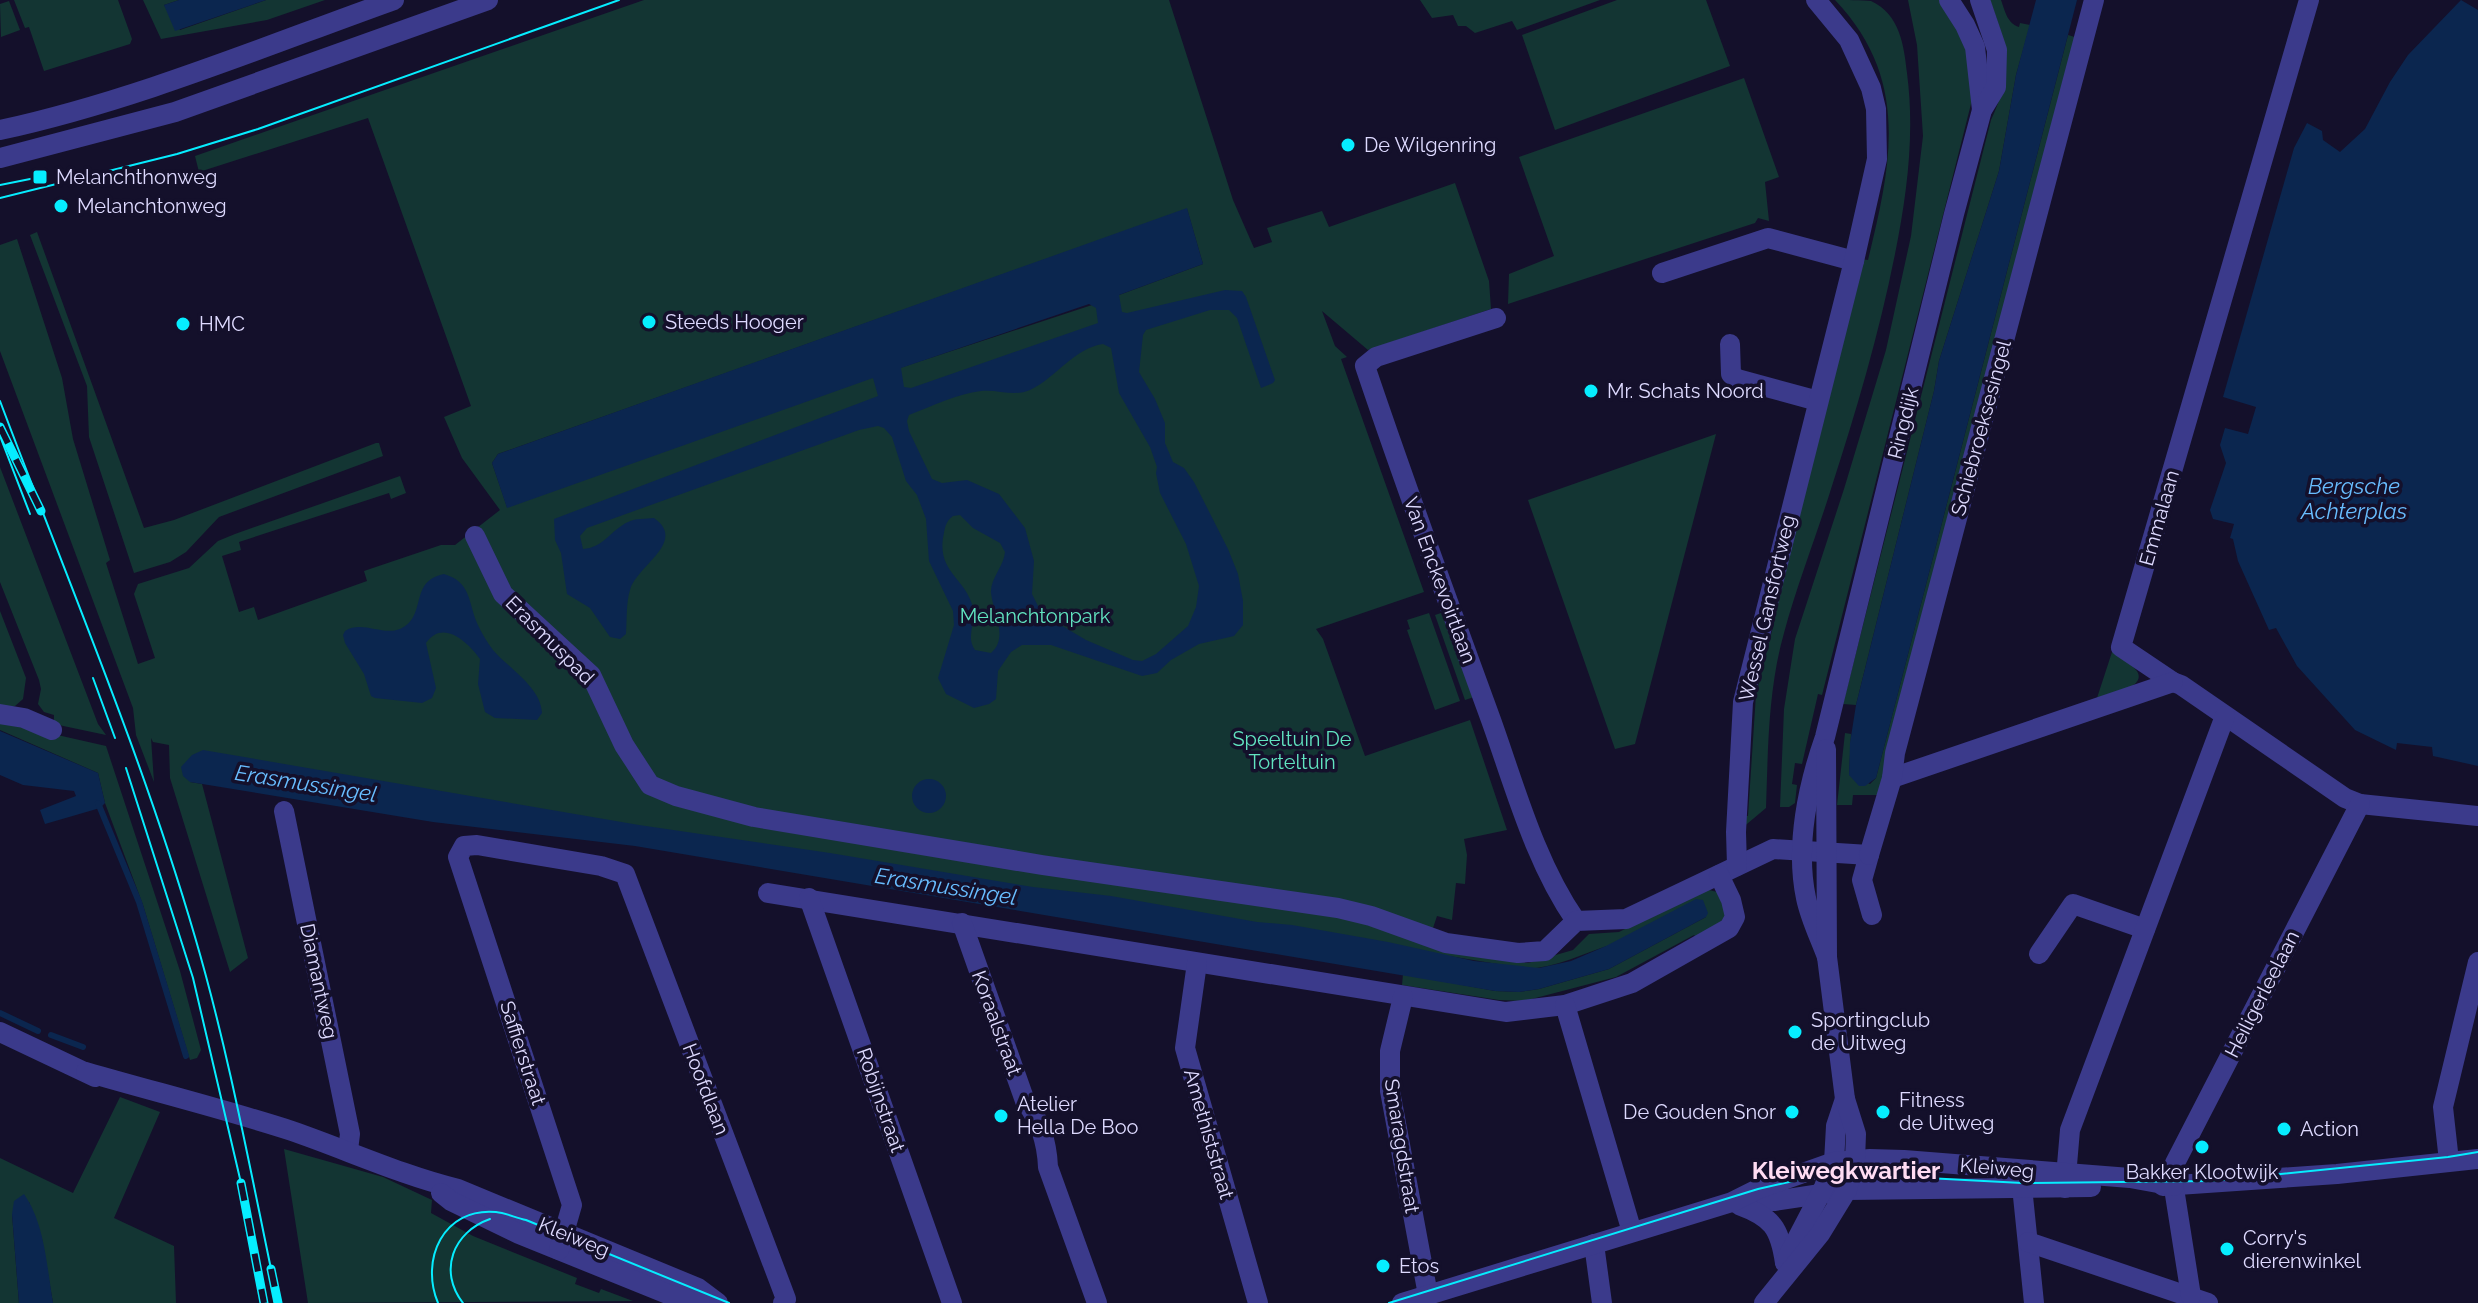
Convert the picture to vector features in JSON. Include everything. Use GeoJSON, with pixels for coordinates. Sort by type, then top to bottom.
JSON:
{"type":"FeatureCollection","features":[{"type":"Feature","properties":{"kind":"street"},"geometry":{"type":"LineString","coordinates":[[0,130],[54,118],[123,97],[394,0]]}},
{"type":"Feature","properties":{"kind":"street"},"geometry":{"type":"LineString","coordinates":[[0,158],[175,112],[488,0]]}},
{"type":"Feature","properties":{"kind":"street","name":"Wessel Gansfortweg"},"geometry":{"type":"LineString","coordinates":[[1728,870],[1736,832],[1743,702],[1876,168],[1876,109],[1871,88],[1849,40],[1816,0]]}},
{"type":"Feature","properties":{"kind":"street","name":"Ringdijk"},"geometry":{"type":"LineString","coordinates":[[1949,0],[1975,47],[1982,110]]}},
{"type":"Feature","properties":{"kind":"street","name":"Ringdijk"},"geometry":{"type":"LineString","coordinates":[[1827,957],[1806,897],[1804,821],[1812,774],[1825,737],[1982,110],[1996,87],[1998,68],[1992,30],[1980,0]]}},
{"type":"Feature","properties":{"kind":"street","name":"Schiebroeksesingel"},"geometry":{"type":"LineString","coordinates":[[1872,915],[1862,880],[1892,778],[1895,753],[2094,0]]}},
{"type":"Feature","properties":{"kind":"street","name":"Emmalaan"},"geometry":{"type":"LineString","coordinates":[[2309,0],[2121,647],[2345,798],[2360,804],[2478,816]]}},
{"type":"Feature","properties":{"kind":"street"},"geometry":{"type":"LineString","coordinates":[[1662,273],[1768,238],[1854,261]]}},
{"type":"Feature","properties":{"kind":"street","name":"Van Enckevoirtlaan"},"geometry":{"type":"LineString","coordinates":[[1496,318],[1376,357],[1365,366],[1430,558],[1555,891],[1576,921]]}},
{"type":"Feature","properties":{"kind":"street"},"geometry":{"type":"LineString","coordinates":[[1730,344],[1731,374],[1737,379],[1818,401]]}},
{"type":"Feature","properties":{"kind":"street","name":"Erasmuspad"},"geometry":{"type":"LineString","coordinates":[[475,536],[503,594],[591,675],[624,745],[650,785],[676,796],[754,817],[1027,863],[1338,908],[1371,916],[1446,943],[1518,953],[1545,951],[1576,921]]}},
{"type":"Feature","properties":{"kind":"street"},"geometry":{"type":"LineString","coordinates":[[1892,778],[2173,682]]}},
{"type":"Feature","properties":{"kind":"street"},"geometry":{"type":"LineString","coordinates":[[0,714],[24,718],[52,730]]}},
{"type":"Feature","properties":{"kind":"street"},"geometry":{"type":"LineString","coordinates":[[2065,1181],[2070,1130],[2225,716]]}},
{"type":"Feature","properties":{"kind":"street","name":"Ringdijk"},"geometry":{"type":"LineString","coordinates":[[1825,737],[1827,957]]}},
{"type":"Feature","properties":{"kind":"street","name":"Heiligerleelaan"},"geometry":{"type":"LineString","coordinates":[[2174,1186],[2175,1163],[2360,804]]}},
{"type":"Feature","properties":{"kind":"street","name":"Diamantweg"},"geometry":{"type":"LineString","coordinates":[[284,811],[350,1134],[348,1150]]}},
{"type":"Feature","properties":{"kind":"street","name":"Hoofdlaan"},"geometry":{"type":"LineString","coordinates":[[458,857],[464,846],[477,845],[601,866],[625,874],[786,1299],[783,1303]]}},
{"type":"Feature","properties":{"kind":"street"},"geometry":{"type":"LineString","coordinates":[[1576,921],[1626,919],[1773,849],[1869,855]]}},
{"type":"Feature","properties":{"kind":"street","name":"Saffierstraat"},"geometry":{"type":"LineString","coordinates":[[458,857],[572,1205],[562,1242]]}},
{"type":"Feature","properties":{"kind":"street"},"geometry":{"type":"LineString","coordinates":[[768,893],[1506,1012],[1565,1005],[1632,983],[1729,928],[1735,917],[1728,870]]}},
{"type":"Feature","properties":{"kind":"street","name":"Robijnstraat"},"geometry":{"type":"LineString","coordinates":[[809,898],[952,1303]]}},
{"type":"Feature","properties":{"kind":"street"},"geometry":{"type":"LineString","coordinates":[[2039,954],[2073,904],[2145,929]]}},
{"type":"Feature","properties":{"kind":"street","name":"Koraalstraat"},"geometry":{"type":"LineString","coordinates":[[962,923],[1025,1101],[1039,1125],[1047,1149],[1048,1167],[1097,1303]]}},
{"type":"Feature","properties":{"kind":"street"},"geometry":{"type":"LineString","coordinates":[[1763,1303],[1820,1234],[1847,1190],[1855,1160],[1856,1134],[1845,1099],[1827,957]]}},
{"type":"Feature","properties":{"kind":"street"},"geometry":{"type":"LineString","coordinates":[[2467,1158],[2443,1107],[2478,962]]}},
{"type":"Feature","properties":{"kind":"street","name":"Amethiststraat"},"geometry":{"type":"LineString","coordinates":[[1197,963],[1185,1048],[1258,1303]]}},
{"type":"Feature","properties":{"kind":"street","name":"Smaragdstraat"},"geometry":{"type":"LineString","coordinates":[[1403,997],[1390,1051],[1390,1091],[1413,1300]]}},
{"type":"Feature","properties":{"kind":"street"},"geometry":{"type":"LineString","coordinates":[[1565,1005],[1632,1232]]}},
{"type":"Feature","properties":{"kind":"street","name":"Kleiweg"},"geometry":{"type":"LineString","coordinates":[[0,1032],[115,1088],[190,1114],[270,1138],[306,1146],[348,1150],[426,1181],[458,1189],[670,1295],[700,1303]]}},
{"type":"Feature","properties":{"kind":"street"},"geometry":{"type":"LineString","coordinates":[[1763,1303],[1822,1192],[1834,1162],[1836,1126],[1845,1099]]}},
{"type":"Feature","properties":{"kind":"street","name":"Kleiweg"},"geometry":{"type":"LineString","coordinates":[[1413,1300],[1732,1202],[1758,1189],[1834,1162],[1904,1160],[2021,1178],[2065,1181],[2130,1178],[2174,1186],[2337,1174],[2467,1158]]}},
{"type":"Feature","properties":{"kind":"street"},"geometry":{"type":"LineString","coordinates":[[2021,1178],[2034,1303]]}},
{"type":"Feature","properties":{"kind":"street","name":"Kleiweg"},"geometry":{"type":"LineString","coordinates":[[1732,1202],[1774,1201],[1822,1192],[2021,1178]]}},
{"type":"Feature","properties":{"kind":"street"},"geometry":{"type":"LineString","coordinates":[[2174,1186],[2199,1300]]}},
{"type":"Feature","properties":{"kind":"street"},"geometry":{"type":"LineString","coordinates":[[1732,1202],[1762,1213],[1771,1221],[1783,1247],[1785,1263]]}},
{"type":"Feature","properties":{"kind":"street","name":"Kleiweg"},"geometry":{"type":"LineString","coordinates":[[562,1242],[698,1288],[718,1303]]}},
{"type":"Feature","properties":{"kind":"street"},"geometry":{"type":"LineString","coordinates":[[2028,1242],[2199,1300]]}},
{"type":"Feature","properties":{"kind":"street"},"geometry":{"type":"LineString","coordinates":[[1594,1244],[1602,1303]]}},
{"type":"Feature","properties":{"kind":"green space"},"geometry":{"type":"Polygon","coordinates":[[[14,0],[118,0],[132,39],[130,44],[44,71],[29,27],[25,28],[14,0]]]}},
{"type":"Feature","properties":{"kind":"green space"},"geometry":{"type":"Polygon","coordinates":[[[143,0],[179,0],[164,5],[180,30],[266,0],[325,0],[267,20],[161,39],[143,0]]]}},
{"type":"Feature","properties":{"kind":"green space"},"geometry":{"type":"Polygon","coordinates":[[[644,0],[1169,0],[1233,200],[1254,248],[1272,242],[1267,228],[1322,211],[1329,227],[1455,183],[1489,281],[1491,309],[1368,350],[1322,311],[1335,346],[1347,357],[1341,359],[1424,592],[1316,629],[1323,639],[1365,756],[1470,720],[1507,830],[1464,839],[1467,855],[1465,884],[1456,883],[1452,920],[1437,916],[1433,928],[1477,957],[1528,963],[1573,950],[1589,934],[1619,932],[1705,889],[1717,892],[1728,916],[1698,939],[1694,935],[1616,977],[1524,1001],[1499,1000],[1402,985],[1403,974],[1495,991],[1539,989],[1609,969],[1706,917],[1559,963],[1527,969],[1449,956],[1337,949],[203,751],[190,782],[202,784],[248,958],[230,972],[170,778],[169,745],[153,742],[151,738],[154,782],[136,735],[133,708],[0,351],[0,245],[17,239],[62,378],[73,439],[110,560],[106,563],[138,664],[155,658],[134,594],[138,584],[189,568],[218,541],[400,476],[406,493],[391,499],[389,493],[239,542],[241,550],[222,556],[239,612],[254,607],[258,620],[367,581],[364,571],[441,545],[455,545],[500,510],[462,458],[444,417],[471,406],[368,118],[199,172],[195,156],[644,0]],[[1187,209],[498,454],[492,463],[507,507],[869,378],[1092,305],[1203,264],[1187,209]]]}},
{"type":"Feature","properties":{"kind":"green space"},"geometry":{"type":"Polygon","coordinates":[[[1420,0],[1600,0],[1517,30],[1512,21],[1475,33],[1466,26],[1458,26],[1453,15],[1432,18],[1420,0]]]}},
{"type":"Feature","properties":{"kind":"green space"},"geometry":{"type":"Polygon","coordinates":[[[1617,0],[1706,0],[1730,66],[1555,130],[1522,35],[1617,0]]]}},
{"type":"Feature","properties":{"kind":"green space"},"geometry":{"type":"Polygon","coordinates":[[[1835,0],[1871,1],[1888,14],[1899,32],[1909,96],[1910,141],[1906,186],[1889,284],[1866,373],[1779,654],[1770,720],[1766,808],[1741,829],[1741,816],[1748,816],[1756,694],[1773,627],[1767,625],[1860,259],[1868,260],[1888,157],[1889,124],[1885,92],[1875,61],[1859,30],[1835,0]]]}},
{"type":"Feature","properties":{"kind":"green space"},"geometry":{"type":"Polygon","coordinates":[[[1908,0],[1940,0],[1965,37],[1974,92],[1822,695],[1818,694],[1802,764],[1795,763],[1792,784],[1797,785],[1795,803],[1780,807],[1784,709],[1795,639],[1886,350],[1911,236],[1923,136],[1917,45],[1908,0]]]}},
{"type":"Feature","properties":{"kind":"green space"},"geometry":{"type":"Polygon","coordinates":[[[1990,0],[2001,0],[2007,16],[2015,25],[2030,25],[2016,75],[1999,171],[1939,361],[1856,705],[1843,704],[1991,120],[2006,73],[2001,33],[1990,0]]]}},
{"type":"Feature","properties":{"kind":"green space"},"geometry":{"type":"Polygon","coordinates":[[[9,1],[20,30],[1,37],[0,4],[9,1]]]}},
{"type":"Feature","properties":{"kind":"green space"},"geometry":{"type":"Polygon","coordinates":[[[2068,35],[2078,38],[1878,795],[1853,795],[1852,805],[1837,805],[1845,733],[1851,734],[1849,775],[1870,784],[1876,778],[2068,35]]]}},
{"type":"Feature","properties":{"kind":"green space"},"geometry":{"type":"Polygon","coordinates":[[[1744,78],[1779,177],[1765,182],[1769,221],[1758,218],[1755,223],[1508,304],[1509,274],[1554,256],[1519,157],[1744,78]]]}},
{"type":"Feature","properties":{"kind":"green space"},"geometry":{"type":"Polygon","coordinates":[[[37,232],[144,528],[174,520],[376,443],[379,443],[383,456],[219,517],[186,552],[170,562],[134,573],[89,437],[87,386],[30,235],[37,232]]]}},
{"type":"Feature","properties":{"kind":"green space"},"geometry":{"type":"Polygon","coordinates":[[[1716,434],[1635,744],[1615,749],[1528,500],[1716,434]]]}},
{"type":"Feature","properties":{"kind":"green space"},"geometry":{"type":"Polygon","coordinates":[[[0,467],[98,724],[106,735],[54,724],[54,715],[44,712],[38,704],[39,680],[0,582],[0,467]]]}},
{"type":"Feature","properties":{"kind":"green space"},"geometry":{"type":"Polygon","coordinates":[[[0,611],[26,678],[23,699],[15,706],[0,706],[0,611]]]}},
{"type":"Feature","properties":{"kind":"green space"},"geometry":{"type":"Polygon","coordinates":[[[1444,612],[1474,697],[1465,700],[1435,615],[1444,612]]]}},
{"type":"Feature","properties":{"kind":"green space"},"geometry":{"type":"Polygon","coordinates":[[[1429,613],[1460,701],[1435,710],[1407,630],[1410,629],[1407,620],[1429,613]]]}},
{"type":"Feature","properties":{"kind":"green space"},"geometry":{"type":"Polygon","coordinates":[[[2114,646],[2139,676],[2132,686],[2096,701],[2114,646]]]}},
{"type":"Feature","properties":{"kind":"green space"},"geometry":{"type":"Polygon","coordinates":[[[0,722],[106,746],[180,971],[201,1050],[197,1058],[190,1060],[143,905],[105,803],[98,773],[0,730],[0,722]]]}},
{"type":"Feature","properties":{"kind":"green space"},"geometry":{"type":"Polygon","coordinates":[[[120,1097],[160,1112],[114,1218],[174,1246],[176,1303],[53,1303],[42,1239],[29,1202],[12,1214],[19,1303],[0,1303],[0,1158],[73,1193],[120,1097]]]}},
{"type":"Feature","properties":{"kind":"green space"},"geometry":{"type":"Polygon","coordinates":[[[284,1149],[383,1177],[432,1200],[431,1213],[473,1236],[577,1278],[575,1284],[599,1293],[601,1289],[633,1301],[308,1303],[284,1149]]]}},
{"type":"Feature","properties":{"kind":"water"},"geometry":{"type":"Polygon","coordinates":[[[179,0],[266,0],[175,31],[164,5],[179,0]]]}},
{"type":"Feature","properties":{"kind":"water"},"geometry":{"type":"Polygon","coordinates":[[[2036,0],[2077,0],[1876,778],[1865,786],[1859,786],[1849,775],[1856,705],[1939,361],[1999,171],[2016,75],[2036,0]]]}},
{"type":"Feature","properties":{"kind":"water","name":"Bergsche Achterplas"},"geometry":{"type":"Polygon","coordinates":[[[2461,0],[2478,10],[2478,766],[2433,756],[2432,747],[2397,743],[2396,750],[2355,730],[2297,666],[2276,628],[2269,630],[2230,538],[2234,524],[2213,519],[2210,510],[2226,463],[2220,445],[2225,428],[2248,434],[2256,407],[2223,397],[2294,148],[2307,123],[2322,131],[2323,140],[2340,152],[2365,129],[2408,55],[2461,0]]]}},
{"type":"Feature","properties":{"kind":"water"},"geometry":{"type":"Polygon","coordinates":[[[1187,208],[1203,264],[1119,295],[1122,312],[1225,290],[1242,291],[1275,380],[1261,388],[1237,318],[1229,310],[1210,310],[1146,330],[1143,335],[1139,372],[1165,423],[1165,443],[1173,462],[1184,468],[1194,482],[1238,574],[1243,625],[1234,636],[1199,644],[1171,660],[1157,673],[1142,676],[1051,645],[1022,645],[1011,652],[998,671],[996,699],[974,708],[946,694],[938,678],[954,625],[953,611],[929,561],[926,519],[917,495],[906,481],[892,437],[878,426],[859,430],[587,528],[580,536],[583,549],[602,542],[622,525],[634,520],[654,518],[663,527],[663,545],[630,590],[626,634],[620,639],[610,637],[590,608],[567,594],[561,553],[555,540],[554,519],[878,396],[873,378],[507,508],[492,463],[498,454],[1187,208]],[[1089,304],[901,368],[904,387],[911,388],[1098,323],[1096,308],[1089,304]],[[1103,344],[1074,357],[1030,390],[1018,393],[981,391],[963,395],[909,415],[907,421],[932,479],[942,483],[967,480],[999,494],[1025,528],[1034,561],[1032,594],[1042,614],[1086,640],[1142,661],[1156,654],[1188,626],[1196,607],[1199,586],[1186,544],[1160,493],[1157,467],[1150,447],[1119,393],[1111,348],[1103,344]],[[960,515],[953,516],[944,531],[944,559],[973,607],[972,645],[975,650],[991,653],[999,640],[999,632],[991,588],[1005,552],[1000,543],[973,528],[960,515]]]}},
{"type":"Feature","properties":{"kind":"water"},"geometry":{"type":"Polygon","coordinates":[[[444,574],[464,587],[477,623],[489,644],[536,695],[542,713],[537,720],[495,718],[485,712],[478,684],[480,659],[463,640],[448,633],[433,636],[426,643],[436,688],[432,698],[422,703],[371,696],[364,674],[345,643],[345,631],[358,627],[386,631],[400,629],[414,616],[426,584],[444,574]]]}},
{"type":"Feature","properties":{"kind":"water"},"geometry":{"type":"Polygon","coordinates":[[[0,731],[98,773],[105,803],[100,808],[45,824],[40,810],[76,796],[74,791],[23,785],[0,775],[0,731]]]}},
{"type":"Feature","properties":{"kind":"water","name":"Erasmussingel"},"geometry":{"type":"Polygon","coordinates":[[[203,750],[639,825],[1292,925],[1474,961],[1539,968],[1571,961],[1606,946],[1696,899],[1703,900],[1708,913],[1706,917],[1609,969],[1539,989],[1495,991],[635,846],[433,822],[190,782],[183,776],[181,767],[192,755],[203,750]]]}},
{"type":"Feature","properties":{"kind":"water"},"geometry":{"type":"Polygon","coordinates":[[[929,779],[941,784],[946,796],[941,808],[929,813],[917,808],[912,796],[917,784],[929,779]]]}},
{"type":"Feature","properties":{"kind":"water"},"geometry":{"type":"Polygon","coordinates":[[[24,1194],[41,1232],[53,1303],[19,1303],[12,1214],[14,1201],[24,1194]]]}},
{"type":"Feature","properties":{"kind":"waterway"},"geometry":{"type":"LineString","coordinates":[[98,803],[139,902],[186,1056]]}},
{"type":"Feature","properties":{"kind":"waterway"},"geometry":{"type":"LineString","coordinates":[[0,1013],[38,1031]]}},
{"type":"Feature","properties":{"kind":"waterway"},"geometry":{"type":"LineString","coordinates":[[51,1035],[83,1047]]}},
{"type":"Feature","properties":{"kind":"tram line"},"geometry":{"type":"LineString","coordinates":[[0,198],[177,154],[258,129],[619,0]]}},
{"type":"Feature","properties":{"kind":"tram line"},"geometry":{"type":"LineString","coordinates":[[0,185],[40,177]]}},
{"type":"Feature","properties":{"kind":"tram line"},"geometry":{"type":"LineString","coordinates":[[0,401],[128,734],[174,869],[217,1019],[271,1269]]}},
{"type":"Feature","properties":{"kind":"tram line"},"geometry":{"type":"LineString","coordinates":[[0,436],[30,514]]}},
{"type":"Feature","properties":{"kind":"tram line"},"geometry":{"type":"LineString","coordinates":[[93,678],[115,738]]}},
{"type":"Feature","properties":{"kind":"tram line"},"geometry":{"type":"LineString","coordinates":[[126,768],[193,978],[241,1183]]}},
{"type":"Feature","properties":{"kind":"tram line"},"geometry":{"type":"LineString","coordinates":[[1389,1303],[1758,1189],[1811,1177],[1851,1174],[2022,1183],[2212,1181],[2478,1152]]}},
{"type":"Feature","properties":{"kind":"tram line"},"geometry":{"type":"LineString","coordinates":[[438,1303],[432,1270],[440,1240],[462,1218],[496,1212],[526,1220],[729,1303]]}},
{"type":"Feature","properties":{"kind":"tram line"},"geometry":{"type":"LineString","coordinates":[[463,1303],[451,1278],[453,1254],[467,1233],[490,1219]]}},
{"type":"Feature","properties":{"kind":"railway"},"geometry":{"type":"LineString","coordinates":[[0,427],[41,511]]}},
{"type":"Feature","properties":{"kind":"railway"},"geometry":{"type":"LineString","coordinates":[[241,1183],[264,1303]]}},
{"type":"Feature","properties":{"kind":"railway"},"geometry":{"type":"LineString","coordinates":[[271,1269],[278,1303]]}},
{"type":"Feature","properties":{"kind":"place","name":"De Wilgenring"},"geometry":{"type":"Point","coordinates":[1348,145]}},
{"type":"Feature","properties":{"kind":"place","name":"Melanchthonweg"},"geometry":{"type":"Point","coordinates":[40,177]}},
{"type":"Feature","properties":{"kind":"place","name":"Melanchtonweg"},"geometry":{"type":"Point","coordinates":[61,206]}},
{"type":"Feature","properties":{"kind":"place","name":"Steeds Hooger"},"geometry":{"type":"Point","coordinates":[649,322]}},
{"type":"Feature","properties":{"kind":"place","name":"HMC"},"geometry":{"type":"Point","coordinates":[183,324]}},
{"type":"Feature","properties":{"kind":"place","name":"Mr. Schats Noord"},"geometry":{"type":"Point","coordinates":[1591,391]}},
{"type":"Feature","properties":{"kind":"place","name":"Sportingclub de Uitweg"},"geometry":{"type":"Point","coordinates":[1795,1032]}},
{"type":"Feature","properties":{"kind":"place","name":"De Gouden Snor"},"geometry":{"type":"Point","coordinates":[1792,1112]}},
{"type":"Feature","properties":{"kind":"place","name":"Fitness de Uitweg"},"geometry":{"type":"Point","coordinates":[1883,1112]}},
{"type":"Feature","properties":{"kind":"place","name":"Atelier Hella De Boo"},"geometry":{"type":"Point","coordinates":[1001,1116]}},
{"type":"Feature","properties":{"kind":"place","name":"Action"},"geometry":{"type":"Point","coordinates":[2284,1129]}},
{"type":"Feature","properties":{"kind":"place","name":"Bakker Klootwijk"},"geometry":{"type":"Point","coordinates":[2202,1147]}},
{"type":"Feature","properties":{"kind":"place","name":"Corry's dierenwinkel"},"geometry":{"type":"Point","coordinates":[2227,1249]}},
{"type":"Feature","properties":{"kind":"place","name":"Etos"},"geometry":{"type":"Point","coordinates":[1383,1266]}},
{"type":"Feature","properties":{"kind":"district","name":"Kleiwegkwartier"},"geometry":{"type":"Point","coordinates":[1846,1170]}},
{"type":"Feature","properties":{"kind":"park label","name":"Melanchtonpark"},"geometry":{"type":"Point","coordinates":[1035,616]}},
{"type":"Feature","properties":{"kind":"park label","name":"Speeltuin De Torteltuin"},"geometry":{"type":"Point","coordinates":[1292,750]}}]}
